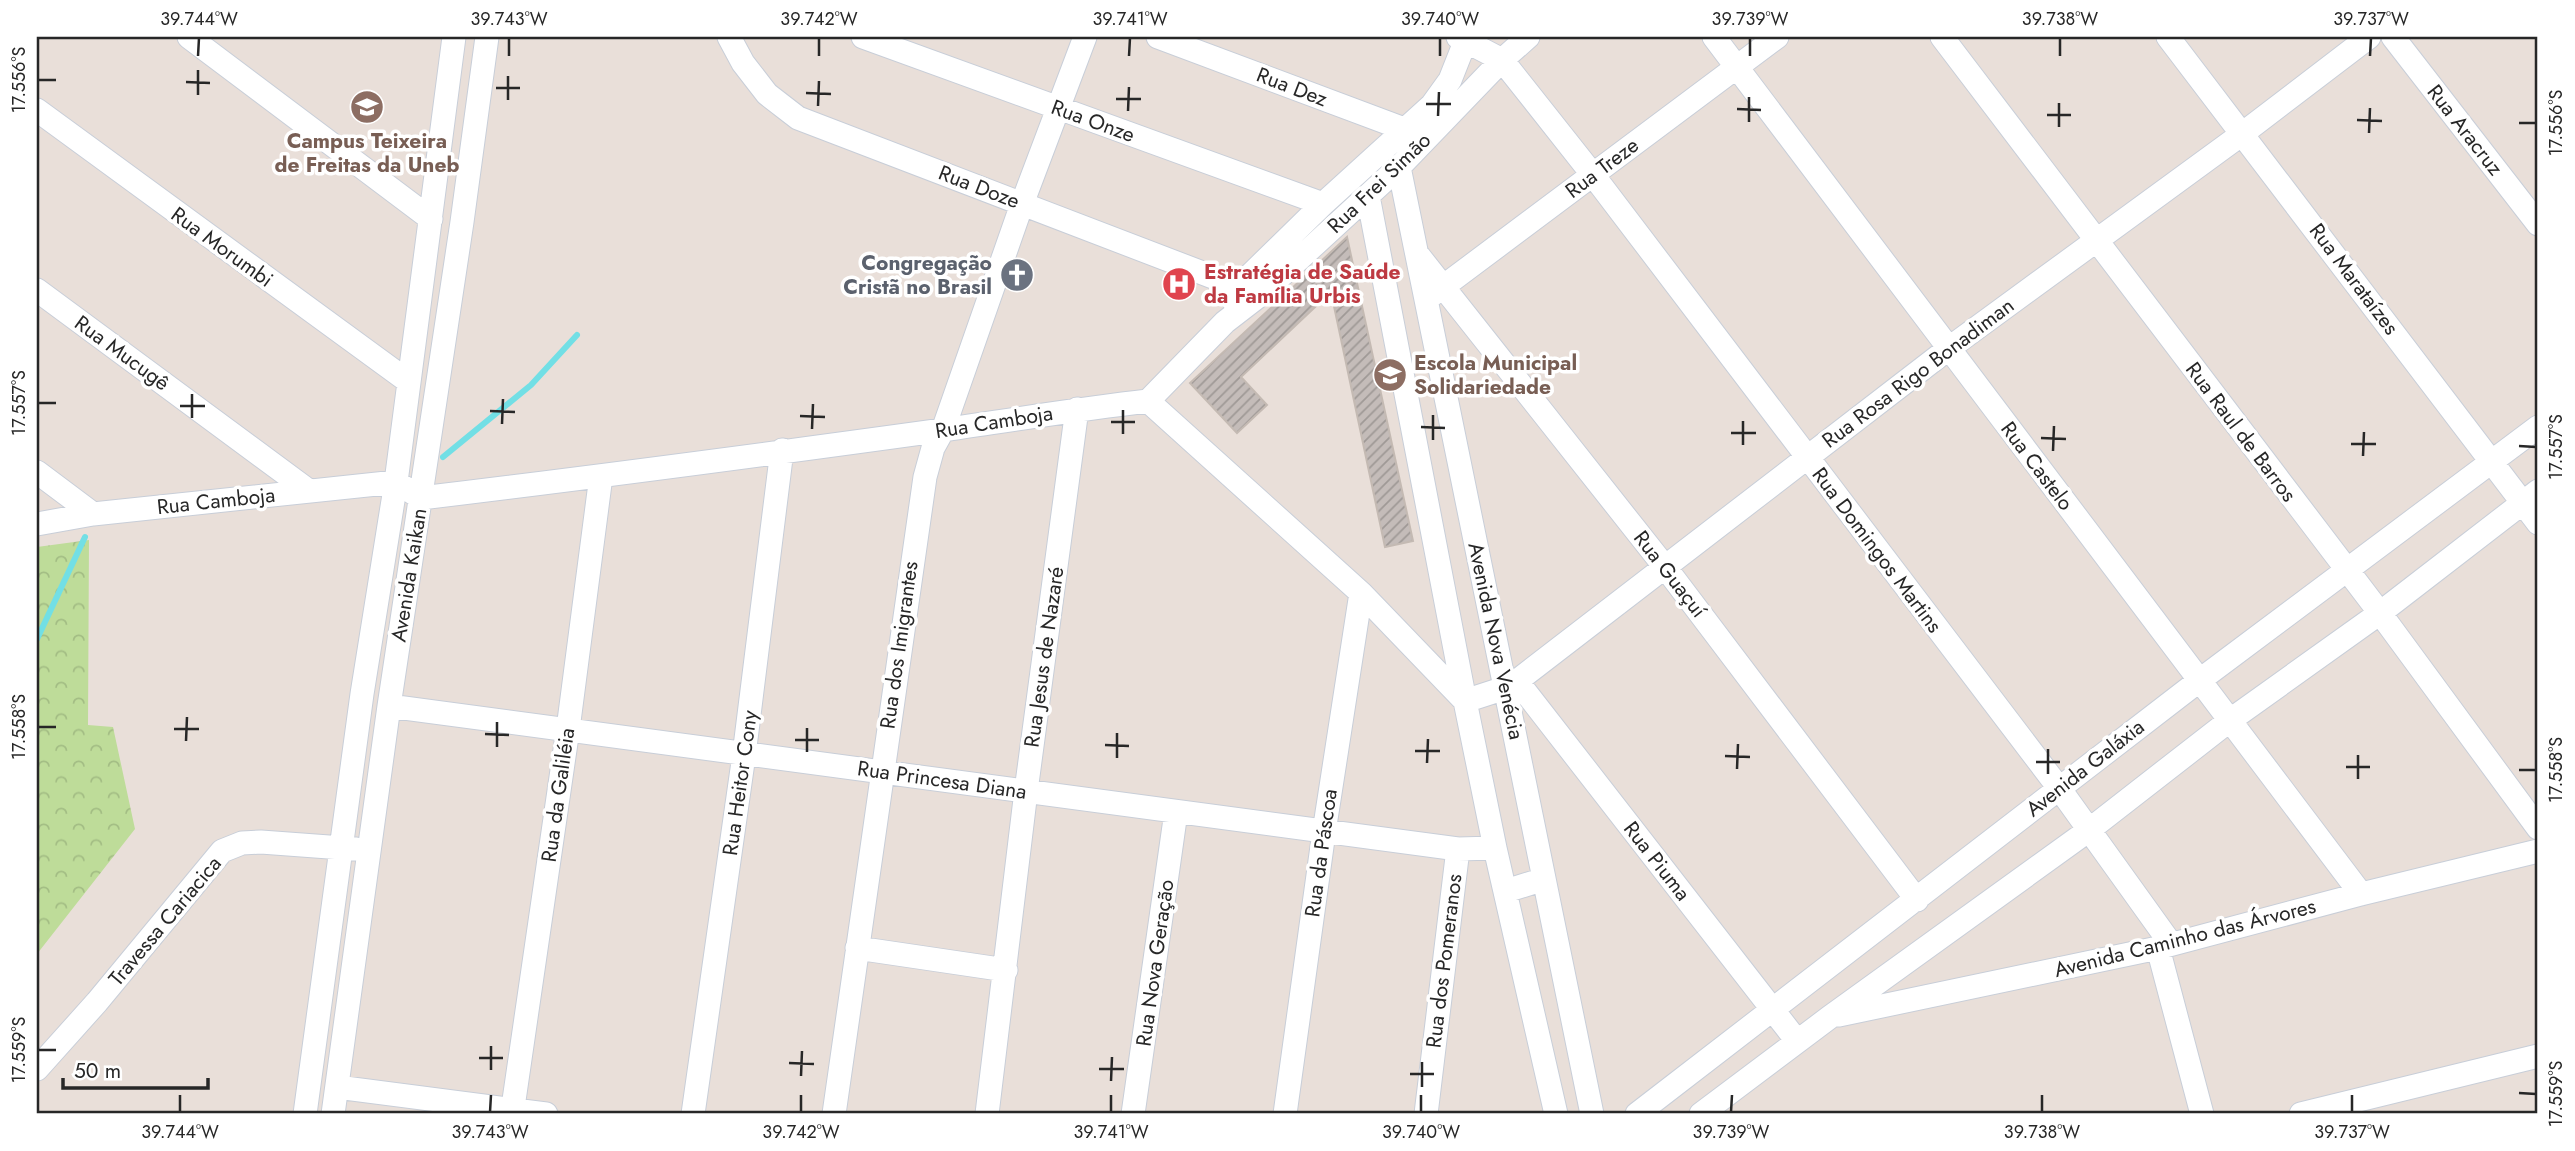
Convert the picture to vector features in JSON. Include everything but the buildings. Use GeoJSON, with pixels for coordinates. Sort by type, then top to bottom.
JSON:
{"type":"FeatureCollection","features":[{"type":"Feature","properties":{"kind":"street"},"geometry":{"type":"LineString","coordinates":[[189,37],[431,219]]}},
{"type":"Feature","properties":{"kind":"street","name":"Avenida Kaikan"},"geometry":{"type":"LineString","coordinates":[[333,1114],[389,706],[409,490],[409,382],[454,37]]}},
{"type":"Feature","properties":{"kind":"street","name":"Avenida Kaikan"},"geometry":{"type":"LineString","coordinates":[[305,1114],[362,694],[409,490],[487,37]]}},
{"type":"Feature","properties":{"kind":"street","name":"Rua Doze"},"geometry":{"type":"LineString","coordinates":[[729,37],[743,63],[767,94],[798,118],[1260,295]]}},
{"type":"Feature","properties":{"kind":"street","name":"Rua Onze"},"geometry":{"type":"LineString","coordinates":[[863,37],[1323,204]]}},
{"type":"Feature","properties":{"kind":"street","name":"Rua dos Imigrantes"},"geometry":{"type":"LineString","coordinates":[[834,1114],[925,477],[933,448],[943,430],[1056,108],[1085,37]]}},
{"type":"Feature","properties":{"kind":"street","name":"Rua Dez"},"geometry":{"type":"LineString","coordinates":[[1158,37],[1411,138]]}},
{"type":"Feature","properties":{"kind":"street","name":"Rua Frei Simão"},"geometry":{"type":"LineString","coordinates":[[1225,322],[1238,287],[1323,204],[1411,138],[1528,37]]}},
{"type":"Feature","properties":{"kind":"street","name":"Rua Castelo"},"geometry":{"type":"LineString","coordinates":[[1714,37],[2361,894]]}},
{"type":"Feature","properties":{"kind":"street","name":"Rua Treze"},"geometry":{"type":"LineString","coordinates":[[1435,293],[1777,37]]}},
{"type":"Feature","properties":{"kind":"street","name":"Rua Raul de Barros"},"geometry":{"type":"LineString","coordinates":[[1942,37],[2380,613],[2538,828]]}},
{"type":"Feature","properties":{"kind":"street","name":"Rua Marataízes"},"geometry":{"type":"LineString","coordinates":[[2168,37],[2493,463],[2531,497],[2538,523]]}},
{"type":"Feature","properties":{"kind":"street","name":"Rua Rosa Rigo Bonadiman"},"geometry":{"type":"LineString","coordinates":[[1465,701],[1511,684],[1948,349],[2242,134],[2369,37]]}},
{"type":"Feature","properties":{"kind":"street","name":"Rua Aracruz"},"geometry":{"type":"LineString","coordinates":[[2393,37],[2538,224]]}},
{"type":"Feature","properties":{"kind":"street"},"geometry":{"type":"LineString","coordinates":[[1411,138],[1450,80],[1464,38],[1502,60]]}},
{"type":"Feature","properties":{"kind":"street","name":"Rua Domingos Martins"},"geometry":{"type":"LineString","coordinates":[[1502,60],[1593,175],[2059,788],[2164,946]]}},
{"type":"Feature","properties":{"kind":"street","name":"Rua Morumbi"},"geometry":{"type":"LineString","coordinates":[[37,110],[409,382]]}},
{"type":"Feature","properties":{"kind":"street","name":"Rua Frei Simão"},"geometry":{"type":"LineString","coordinates":[[1148,401],[1225,322],[1260,295],[1399,167],[1411,138]]}},
{"type":"Feature","properties":{"kind":"street","name":"Avenida Nova Venécia"},"geometry":{"type":"LineString","coordinates":[[1399,167],[1417,253],[1435,293],[1437,350],[1511,684],[1544,879],[1592,1114]]}},
{"type":"Feature","properties":{"kind":"street","name":"Avenida Nova Venécia"},"geometry":{"type":"LineString","coordinates":[[1368,196],[1495,848],[1556,1114]]}},
{"type":"Feature","properties":{"kind":"street","name":"Rua Mucugê"},"geometry":{"type":"LineString","coordinates":[[37,290],[309,491]]}},
{"type":"Feature","properties":{"kind":"street","name":"Rua Guaçuí"},"geometry":{"type":"LineString","coordinates":[[1435,293],[1665,567],[1917,901]]}},
{"type":"Feature","properties":{"kind":"street"},"geometry":{"type":"LineString","coordinates":[[1399,357],[1437,350]]}},
{"type":"Feature","properties":{"kind":"street"},"geometry":{"type":"LineString","coordinates":[[1148,401],[1361,593],[1465,701]]}},
{"type":"Feature","properties":{"kind":"street","name":"Rua Camboja"},"geometry":{"type":"LineString","coordinates":[[37,524],[93,514],[309,491],[409,490],[601,476],[1148,401]]}},
{"type":"Feature","properties":{"kind":"street","name":"Rua Jesus de Nazaré"},"geometry":{"type":"LineString","coordinates":[[987,1114],[1026,791],[1077,409]]}},
{"type":"Feature","properties":{"kind":"street","name":"Avenida Galáxia"},"geometry":{"type":"LineString","coordinates":[[1637,1114],[1917,901],[2200,680],[2538,428]]}},
{"type":"Feature","properties":{"kind":"street","name":"Rua Heitor Cony"},"geometry":{"type":"LineString","coordinates":[[693,1114],[744,754],[782,450]]}},
{"type":"Feature","properties":{"kind":"street"},"geometry":{"type":"LineString","coordinates":[[37,472],[93,514]]}},
{"type":"Feature","properties":{"kind":"street","name":"Rua da Galiléia"},"geometry":{"type":"LineString","coordinates":[[512,1112],[568,729],[601,476]]}},
{"type":"Feature","properties":{"kind":"street"},"geometry":{"type":"LineString","coordinates":[[1701,1114],[1797,1041],[2089,830],[2230,721],[2380,613],[2531,497]]}},
{"type":"Feature","properties":{"kind":"street","name":"Rua da Páscoa"},"geometry":{"type":"LineString","coordinates":[[1285,1114],[1324,832],[1361,593]]}},
{"type":"Feature","properties":{"kind":"street","name":"Rua Piuma"},"geometry":{"type":"LineString","coordinates":[[1511,684],[1797,1041]]}},
{"type":"Feature","properties":{"kind":"street","name":"Rua Princesa Diana"},"geometry":{"type":"LineString","coordinates":[[389,706],[1324,832],[1458,849],[1495,848]]}},
{"type":"Feature","properties":{"kind":"street","name":"Rua Nova Geração"},"geometry":{"type":"LineString","coordinates":[[1133,1114],[1176,811]]}},
{"type":"Feature","properties":{"kind":"street","name":"Travessa Cariacica"},"geometry":{"type":"LineString","coordinates":[[37,1069],[97,1002],[222,852],[242,843],[369,850]]}},
{"type":"Feature","properties":{"kind":"street","name":"Rua dos Pomeranos"},"geometry":{"type":"LineString","coordinates":[[1426,1114],[1458,849]]}},
{"type":"Feature","properties":{"kind":"street","name":"Avenida Caminho das Árvores"},"geometry":{"type":"LineString","coordinates":[[1830,1017],[2164,946],[2538,851]]}},
{"type":"Feature","properties":{"kind":"street"},"geometry":{"type":"LineString","coordinates":[[1506,891],[1544,879]]}},
{"type":"Feature","properties":{"kind":"street"},"geometry":{"type":"LineString","coordinates":[[2164,946],[2202,1114]]}},
{"type":"Feature","properties":{"kind":"street"},"geometry":{"type":"LineString","coordinates":[[857,948],[1006,970]]}},
{"type":"Feature","properties":{"kind":"street"},"geometry":{"type":"LineString","coordinates":[[2301,1114],[2538,1056]]}},
{"type":"Feature","properties":{"kind":"street"},"geometry":{"type":"LineString","coordinates":[[337,1087],[512,1112],[546,1114]]}},
{"type":"Feature","properties":{"kind":"green space"},"geometry":{"type":"Polygon","coordinates":[[[89,540],[88,725],[113,727],[135,829],[37,954],[37,547],[89,540]]]}},
{"type":"Feature","properties":{"kind":"waterway"},"geometry":{"type":"LineString","coordinates":[[443,457],[531,385],[577,335]]}},
{"type":"Feature","properties":{"kind":"waterway"},"geometry":{"type":"LineString","coordinates":[[37,639],[85,537]]}},
{"type":"Feature","properties":{"kind":"place","name":"Campus Teixeira de Freitas da Uneb"},"geometry":{"type":"Point","coordinates":[367,107]}},
{"type":"Feature","properties":{"kind":"place","name":"Congregação Cristã no Brasil"},"geometry":{"type":"Point","coordinates":[1017,275]}},
{"type":"Feature","properties":{"kind":"place","name":"Estratégia de Saúde da Família Urbis"},"geometry":{"type":"Point","coordinates":[1179,284]}},
{"type":"Feature","properties":{"kind":"place","name":"Escola Municipal Solidariedade"},"geometry":{"type":"Point","coordinates":[1390,375]}}]}
